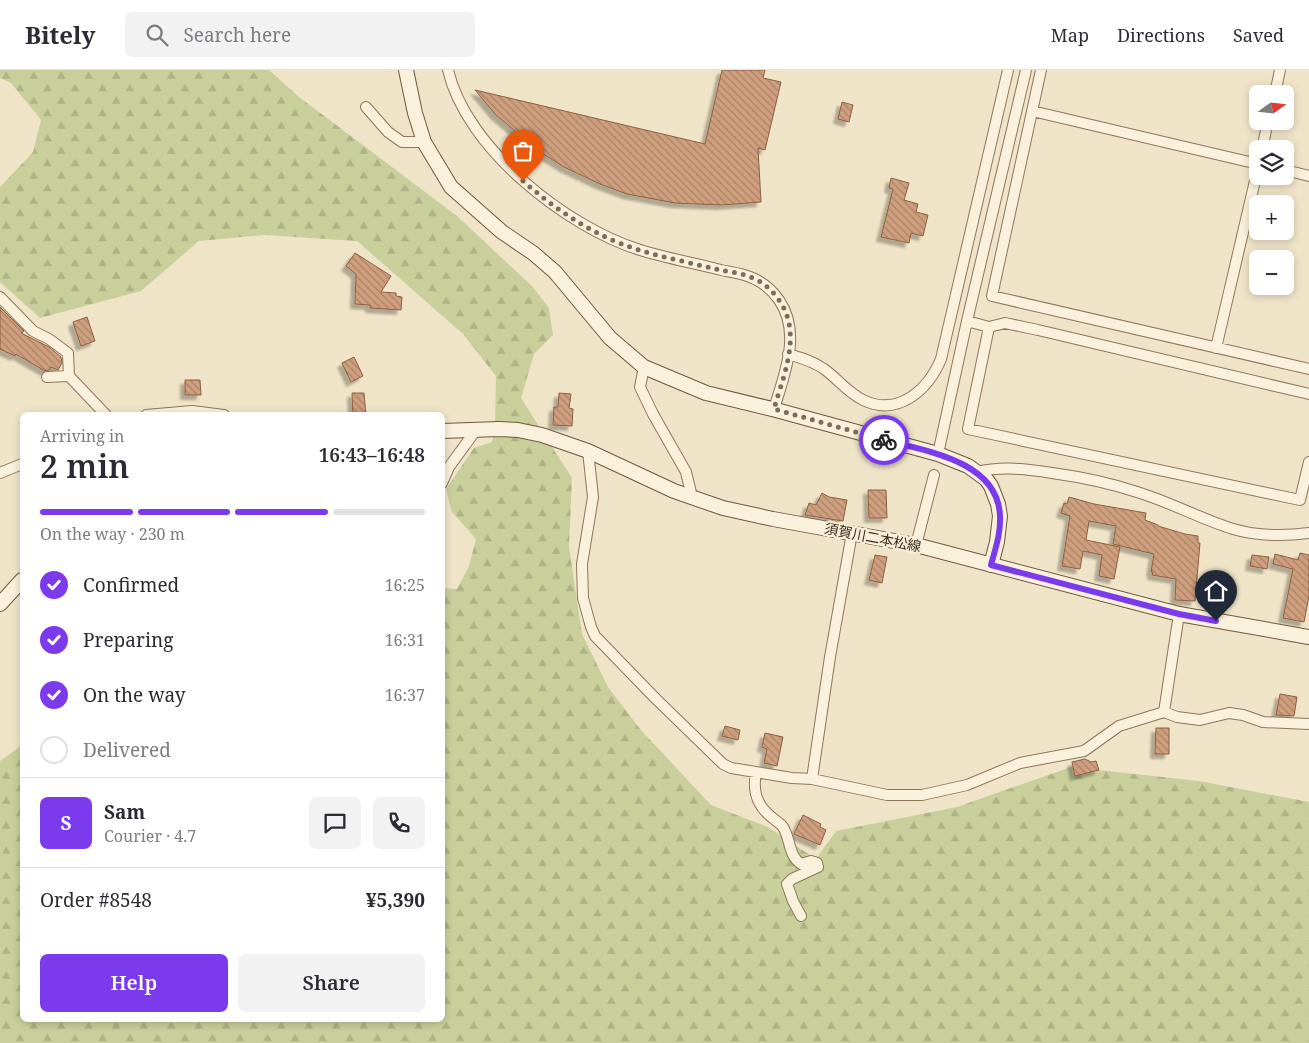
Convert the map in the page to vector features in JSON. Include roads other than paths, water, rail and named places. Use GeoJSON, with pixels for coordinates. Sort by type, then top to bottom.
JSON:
{"type":"FeatureCollection","features":[{"type":"Feature","properties":{"kind":"main road"},"geometry":{"type":"LineString","coordinates":[[406,70],[414,113],[424,142],[450,187],[502,232],[533,253],[555,272],[610,338],[644,367],[706,393],[774,409],[938,454],[968,466],[986,479],[998,504],[1000,516],[997,542],[991,565]]}},
{"type":"Feature","properties":{"kind":"main road","name":"須賀川二本松線"},"geometry":{"type":"LineString","coordinates":[[445,431],[518,430],[548,437],[588,451],[674,491],[724,508],[773,519],[916,545],[1179,614],[1309,637]]}},
{"type":"Feature","properties":{"kind":"main road"},"geometry":{"type":"LineString","coordinates":[[0,604],[20,582]]}},
{"type":"Feature","properties":{"kind":"street"},"geometry":{"type":"LineString","coordinates":[[448,70],[468,116],[484,139],[523,181],[556,208],[591,230],[622,244],[750,277],[766,286],[779,300],[787,314],[791,333],[788,354],[774,409]]}},
{"type":"Feature","properties":{"kind":"street"},"geometry":{"type":"LineString","coordinates":[[788,354],[815,363],[851,392],[863,400],[874,403],[885,404],[916,395],[930,380],[940,359],[1008,70]]}},
{"type":"Feature","properties":{"kind":"street"},"geometry":{"type":"LineString","coordinates":[[938,454],[966,322],[1026,70]]}},
{"type":"Feature","properties":{"kind":"street"},"geometry":{"type":"LineString","coordinates":[[1041,70],[992,296],[1309,369]]}},
{"type":"Feature","properties":{"kind":"street"},"geometry":{"type":"LineString","coordinates":[[1277,85],[1280,70]]}},
{"type":"Feature","properties":{"kind":"street"},"geometry":{"type":"LineString","coordinates":[[366,106],[388,132],[402,142],[424,142]]}},
{"type":"Feature","properties":{"kind":"street"},"geometry":{"type":"LineString","coordinates":[[1032,110],[1249,162]]}},
{"type":"Feature","properties":{"kind":"street"},"geometry":{"type":"LineString","coordinates":[[1294,172],[1309,176]]}},
{"type":"Feature","properties":{"kind":"street"},"geometry":{"type":"LineString","coordinates":[[1216,348],[1254,185]]}},
{"type":"Feature","properties":{"kind":"street"},"geometry":{"type":"LineString","coordinates":[[0,297],[33,331],[50,339],[68,353],[69,376],[103,412]]}},
{"type":"Feature","properties":{"kind":"street"},"geometry":{"type":"LineString","coordinates":[[966,322],[989,327],[1005,323],[1030,328],[1309,394]]}},
{"type":"Feature","properties":{"kind":"street"},"geometry":{"type":"LineString","coordinates":[[989,327],[968,429],[1300,500],[1309,462]]}},
{"type":"Feature","properties":{"kind":"street"},"geometry":{"type":"LineString","coordinates":[[644,367],[640,387],[686,472],[692,497]]}},
{"type":"Feature","properties":{"kind":"street"},"geometry":{"type":"LineString","coordinates":[[47,377],[69,376]]}},
{"type":"Feature","properties":{"kind":"street"},"geometry":{"type":"LineString","coordinates":[[180,412],[200,412]]}},
{"type":"Feature","properties":{"kind":"street"},"geometry":{"type":"LineString","coordinates":[[445,476],[449,467],[476,430]]}},
{"type":"Feature","properties":{"kind":"street"},"geometry":{"type":"LineString","coordinates":[[588,451],[593,496],[582,564],[584,598],[595,636],[716,759],[731,768],[792,778],[812,779],[887,795],[922,795],[967,785],[1020,763],[1084,751],[1119,726],[1164,712],[1177,717],[1200,720],[1229,713],[1243,715],[1263,722],[1309,724]]}},
{"type":"Feature","properties":{"kind":"street"},"geometry":{"type":"LineString","coordinates":[[0,473],[20,465]]}},
{"type":"Feature","properties":{"kind":"street"},"geometry":{"type":"LineString","coordinates":[[977,472],[993,468],[1030,469],[1063,474],[1138,492],[1234,529],[1253,533],[1282,535],[1309,533]]}},
{"type":"Feature","properties":{"kind":"street"},"geometry":{"type":"LineString","coordinates":[[916,545],[934,475]]}},
{"type":"Feature","properties":{"kind":"street"},"geometry":{"type":"LineString","coordinates":[[812,779],[830,657],[852,533]]}},
{"type":"Feature","properties":{"kind":"street"},"geometry":{"type":"LineString","coordinates":[[1164,712],[1179,614]]}},
{"type":"Feature","properties":{"kind":"street"},"geometry":{"type":"LineString","coordinates":[[756,772],[754,786],[760,804],[782,826],[795,860],[801,864],[811,861],[817,863],[818,867],[792,879],[788,884],[792,900],[801,916]]}}]}
